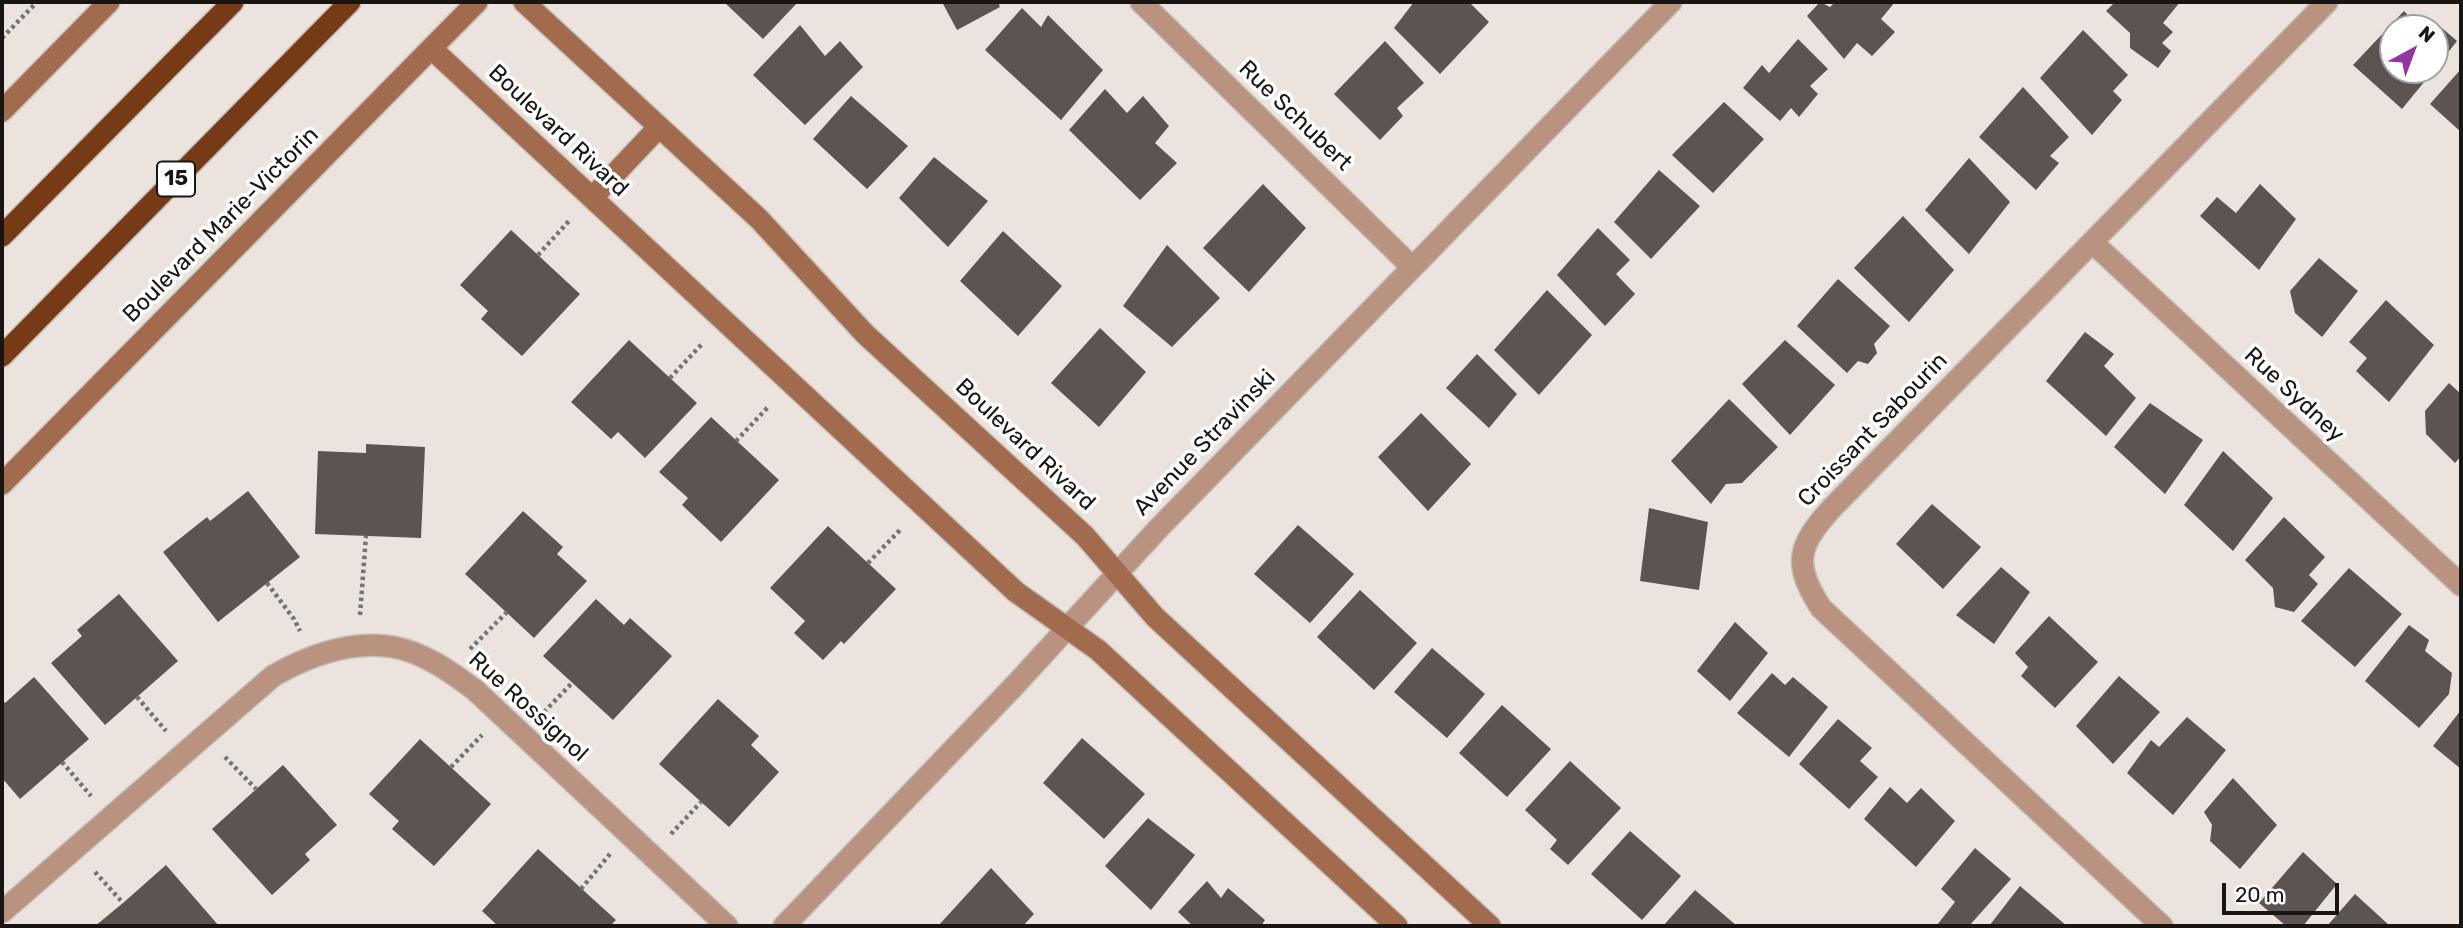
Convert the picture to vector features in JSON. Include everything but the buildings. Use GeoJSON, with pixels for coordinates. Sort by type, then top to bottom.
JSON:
{"type":"FeatureCollection","features":[{"type":"Feature","properties":{"kind":"highway"},"geometry":{"type":"LineString","coordinates":[[2,236],[233,2]]}},
{"type":"Feature","properties":{"kind":"highway","name":"15"},"geometry":{"type":"LineString","coordinates":[[2,356],[350,2]]}},
{"type":"Feature","properties":{"kind":"street"},"geometry":{"type":"LineString","coordinates":[[2,111],[109,2]]}},
{"type":"Feature","properties":{"kind":"street","name":"Boulevard Marie-Victorin"},"geometry":{"type":"LineString","coordinates":[[2,484],[477,2]]}},
{"type":"Feature","properties":{"kind":"street","name":"Boulevard Rivard"},"geometry":{"type":"LineString","coordinates":[[524,2],[760,219],[865,334],[1085,536],[1155,617],[1490,926]]}},
{"type":"Feature","properties":{"kind":"street","name":"Rue Schubert"},"geometry":{"type":"LineString","coordinates":[[1141,2],[1412,267]]}},
{"type":"Feature","properties":{"kind":"street","name":"Avenue Stravinski"},"geometry":{"type":"LineString","coordinates":[[784,926],[1116,574],[1671,2]]}},
{"type":"Feature","properties":{"kind":"street","name":"Croissant Sabourin"},"geometry":{"type":"LineString","coordinates":[[2162,926],[1821,608],[1809,590],[1803,569],[1802,550],[1818,523],[2327,2]]}},
{"type":"Feature","properties":{"kind":"street","name":"Boulevard Rivard"},"geometry":{"type":"LineString","coordinates":[[432,50],[1016,592],[1098,650],[1396,926]]}},
{"type":"Feature","properties":{"kind":"street"},"geometry":{"type":"LineString","coordinates":[[592,198],[659,127]]}},
{"type":"Feature","properties":{"kind":"street","name":"Rue Sydney"},"geometry":{"type":"LineString","coordinates":[[2092,243],[2461,585]]}},
{"type":"Feature","properties":{"kind":"street","name":"Rue Rossignol"},"geometry":{"type":"LineString","coordinates":[[2,912],[272,676],[327,651],[357,647],[393,647],[422,656],[448,670],[475,690],[727,926]]}},
{"type":"Feature","properties":{"kind":"path"},"geometry":{"type":"LineString","coordinates":[[2,38],[37,2]]}},
{"type":"Feature","properties":{"kind":"path"},"geometry":{"type":"LineString","coordinates":[[538,255],[569,221]]}},
{"type":"Feature","properties":{"kind":"path"},"geometry":{"type":"LineString","coordinates":[[670,378],[702,344]]}},
{"type":"Feature","properties":{"kind":"path"},"geometry":{"type":"LineString","coordinates":[[736,441],[769,406]]}},
{"type":"Feature","properties":{"kind":"path"},"geometry":{"type":"LineString","coordinates":[[869,563],[901,529]]}},
{"type":"Feature","properties":{"kind":"path"},"geometry":{"type":"LineString","coordinates":[[357,647],[366,536]]}},
{"type":"Feature","properties":{"kind":"path"},"geometry":{"type":"LineString","coordinates":[[267,583],[294,619],[312,657]]}},
{"type":"Feature","properties":{"kind":"path"},"geometry":{"type":"LineString","coordinates":[[448,670],[507,612]]}},
{"type":"Feature","properties":{"kind":"path"},"geometry":{"type":"LineString","coordinates":[[523,734],[572,683]]}},
{"type":"Feature","properties":{"kind":"path"},"geometry":{"type":"LineString","coordinates":[[137,697],[185,752]]}},
{"type":"Feature","properties":{"kind":"path"},"geometry":{"type":"LineString","coordinates":[[450,766],[502,715]]}},
{"type":"Feature","properties":{"kind":"path"},"geometry":{"type":"LineString","coordinates":[[204,734],[256,789]]}},
{"type":"Feature","properties":{"kind":"path"},"geometry":{"type":"LineString","coordinates":[[62,762],[110,817]]}},
{"type":"Feature","properties":{"kind":"path"},"geometry":{"type":"LineString","coordinates":[[652,855],[701,802]]}},
{"type":"Feature","properties":{"kind":"path"},"geometry":{"type":"LineString","coordinates":[[581,888],[628,832]]}},
{"type":"Feature","properties":{"kind":"path"},"geometry":{"type":"LineString","coordinates":[[75,848],[122,903]]}}]}
